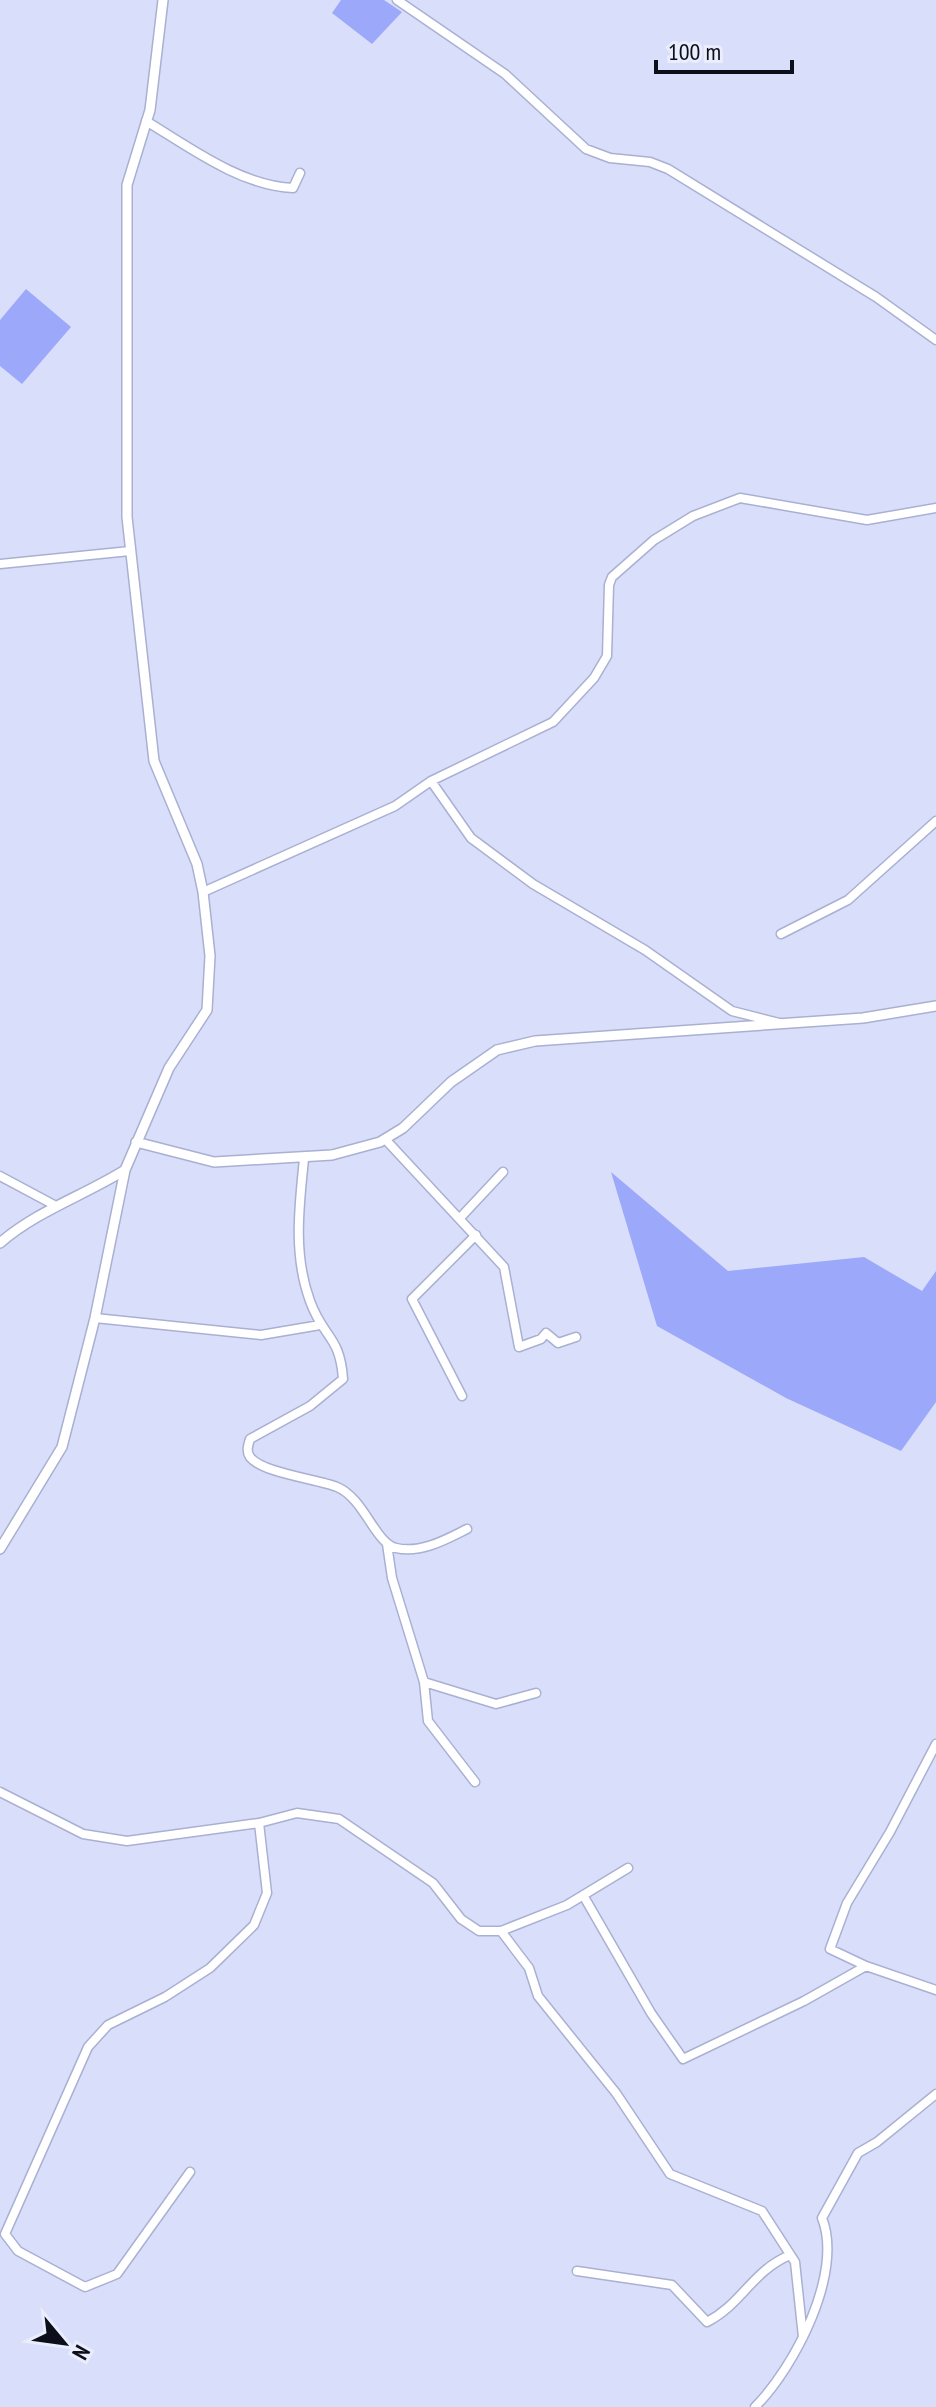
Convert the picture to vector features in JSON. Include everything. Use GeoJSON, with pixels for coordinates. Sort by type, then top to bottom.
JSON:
{"type":"FeatureCollection","features":[{"type":"Feature","properties":{"kind":"street"},"geometry":{"type":"LineString","coordinates":[[0,1549],[62,1447],[95,1318],[125,1170],[169,1068],[207,1010],[210,956],[203,892],[197,864],[154,761],[127,517],[124,306],[127,185],[146,121],[163,0]]}},
{"type":"Feature","properties":{"kind":"street"},"geometry":{"type":"LineString","coordinates":[[397,0],[408,3],[505,74],[586,149],[668,169],[876,297],[936,340]]}},
{"type":"Feature","properties":{"kind":"street"},"geometry":{"type":"LineString","coordinates":[[146,121],[272,187],[293,188],[300,173]]}},
{"type":"Feature","properties":{"kind":"street"},"geometry":{"type":"LineString","coordinates":[[203,892],[382,812],[431,781],[553,722],[594,678],[607,656],[609,585],[612,577],[654,540],[693,516],[740,498],[867,520],[936,508]]}},
{"type":"Feature","properties":{"kind":"street"},"geometry":{"type":"LineString","coordinates":[[0,564],[130,551]]}},
{"type":"Feature","properties":{"kind":"street"},"geometry":{"type":"LineString","coordinates":[[431,781],[471,838],[533,884],[645,950],[732,1011],[786,1025]]}},
{"type":"Feature","properties":{"kind":"street"},"geometry":{"type":"LineString","coordinates":[[781,934],[848,900],[936,821]]}},
{"type":"Feature","properties":{"kind":"street"},"geometry":{"type":"LineString","coordinates":[[136,1142],[214,1162],[304,1159],[385,1139],[403,1128],[451,1082],[497,1050],[535,1041],[786,1025],[863,1018],[936,1006]]}},
{"type":"Feature","properties":{"kind":"street"},"geometry":{"type":"LineString","coordinates":[[385,1139],[504,1267],[519,1347],[541,1339],[546,1333],[558,1343],[576,1337]]}},
{"type":"Feature","properties":{"kind":"street"},"geometry":{"type":"LineString","coordinates":[[304,1159],[298,1252],[309,1299],[320,1325],[335,1341],[341,1354],[343,1379],[310,1406],[250,1439],[247,1451],[251,1459],[264,1466],[338,1488],[356,1498],[387,1544],[392,1578],[424,1682],[428,1721],[475,1782]]}},
{"type":"Feature","properties":{"kind":"street"},"geometry":{"type":"LineString","coordinates":[[0,1243],[19,1227],[125,1170]]}},
{"type":"Feature","properties":{"kind":"street"},"geometry":{"type":"LineString","coordinates":[[460,1218],[503,1172]]}},
{"type":"Feature","properties":{"kind":"street"},"geometry":{"type":"LineString","coordinates":[[0,1176],[56,1206]]}},
{"type":"Feature","properties":{"kind":"street"},"geometry":{"type":"LineString","coordinates":[[462,1396],[412,1299],[476,1235]]}},
{"type":"Feature","properties":{"kind":"street"},"geometry":{"type":"LineString","coordinates":[[95,1318],[261,1335],[320,1325]]}},
{"type":"Feature","properties":{"kind":"street"},"geometry":{"type":"LineString","coordinates":[[387,1544],[412,1548],[438,1544],[467,1529]]}},
{"type":"Feature","properties":{"kind":"street"},"geometry":{"type":"LineString","coordinates":[[424,1682],[496,1704],[536,1693]]}},
{"type":"Feature","properties":{"kind":"street"},"geometry":{"type":"LineString","coordinates":[[936,1744],[890,1832],[847,1903],[830,1949],[866,1966],[936,1990]]}},
{"type":"Feature","properties":{"kind":"street"},"geometry":{"type":"LineString","coordinates":[[0,1792],[83,1834],[127,1841],[259,1823],[297,1813],[339,1819],[433,1883],[461,1919],[479,1931],[501,1931],[583,1895],[628,1868]]}},
{"type":"Feature","properties":{"kind":"street"},"geometry":{"type":"LineString","coordinates":[[190,2172],[117,2274],[85,2287],[18,2251],[5,2234],[88,2047],[108,2025],[165,1997],[210,1968],[254,1925],[267,1893],[259,1823]]}},
{"type":"Feature","properties":{"kind":"street"},"geometry":{"type":"LineString","coordinates":[[583,1895],[651,2013],[683,2059],[804,2001],[866,1966]]}},
{"type":"Feature","properties":{"kind":"street"},"geometry":{"type":"LineString","coordinates":[[501,1931],[529,1968],[538,1996],[616,2093],[670,2174],[762,2211],[795,2262],[803,2337]]}},
{"type":"Feature","properties":{"kind":"street"},"geometry":{"type":"LineString","coordinates":[[755,2407],[803,2337],[819,2300],[825,2270],[827,2231],[822,2218],[829,2202],[858,2153],[877,2142],[936,2094]]}},
{"type":"Feature","properties":{"kind":"street"},"geometry":{"type":"LineString","coordinates":[[577,2271],[672,2285],[707,2322],[720,2315],[768,2264],[790,2255]]}},
{"type":"Feature","properties":{"kind":"shaded area"},"geometry":{"type":"Polygon","coordinates":[[[341,0],[384,0],[402,12],[372,44],[332,13],[341,0]]]}},
{"type":"Feature","properties":{"kind":"shaded area"},"geometry":{"type":"Polygon","coordinates":[[[26,289],[71,327],[22,384],[0,366],[0,320],[26,289]]]}},
{"type":"Feature","properties":{"kind":"shaded area"},"geometry":{"type":"Polygon","coordinates":[[[611,1172],[728,1271],[864,1257],[922,1291],[936,1271],[936,1402],[901,1451],[786,1398],[657,1326],[611,1172]]]}}]}
